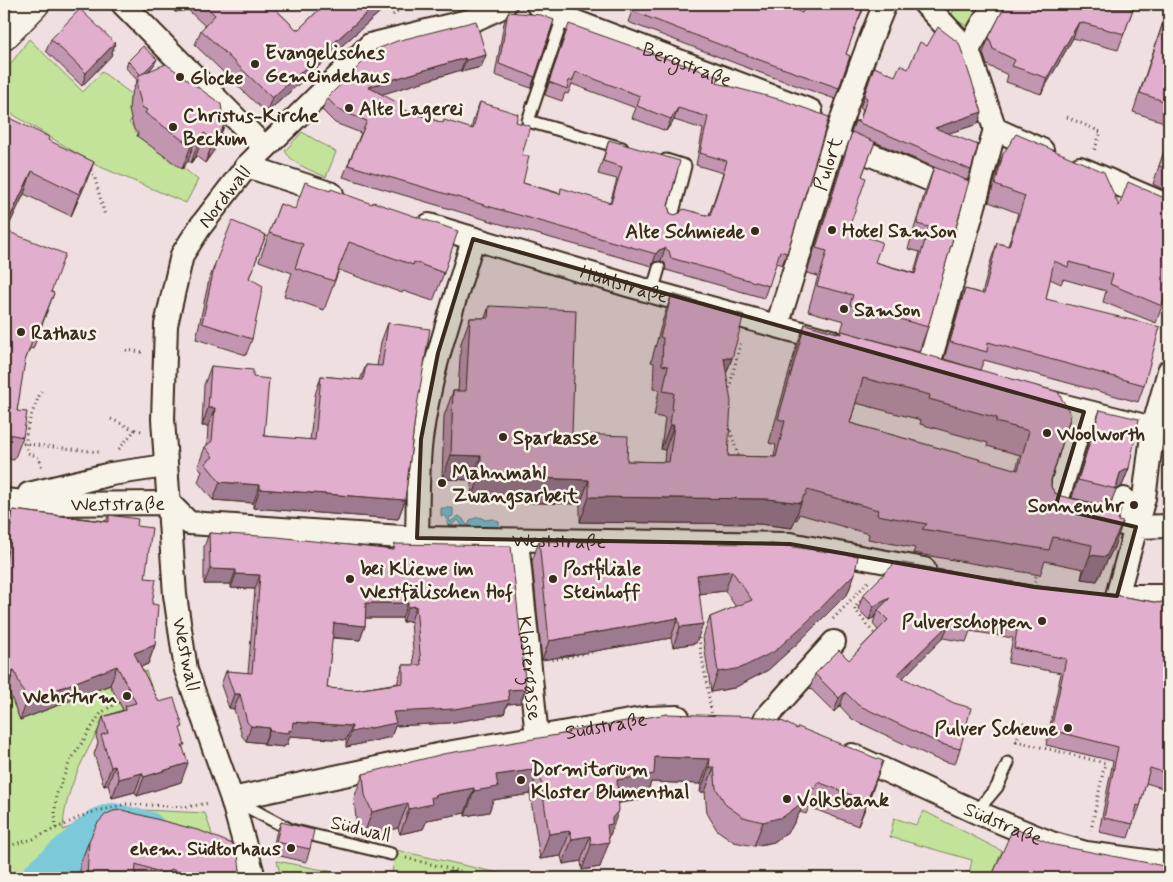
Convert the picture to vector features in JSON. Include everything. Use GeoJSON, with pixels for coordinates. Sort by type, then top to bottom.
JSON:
{"type":"FeatureCollection","features":[{"type":"Feature","properties":{"kind":"main road"},"geometry":{"type":"LineString","coordinates":[[4,36],[35,4]]}},
{"type":"Feature","properties":{"kind":"street"},"geometry":{"type":"LineString","coordinates":[[123,4],[265,148]]}},
{"type":"Feature","properties":{"kind":"street","name":"Nordwall"},"geometry":{"type":"LineString","coordinates":[[169,503],[163,419],[166,325],[182,255],[200,227],[247,166],[370,45],[476,19],[505,4]]}},
{"type":"Feature","properties":{"kind":"street","name":"Bergstraße"},"geometry":{"type":"LineString","coordinates":[[537,4],[562,17],[838,131],[976,199]]}},
{"type":"Feature","properties":{"kind":"street","name":"Pulort"},"geometry":{"type":"LineString","coordinates":[[777,326],[864,53],[885,4]]}},
{"type":"Feature","properties":{"kind":"street"},"geometry":{"type":"LineString","coordinates":[[925,4],[968,50],[995,129],[927,368]]}},
{"type":"Feature","properties":{"kind":"street"},"geometry":{"type":"LineString","coordinates":[[968,50],[994,4]]}},
{"type":"Feature","properties":{"kind":"street"},"geometry":{"type":"LineString","coordinates":[[995,129],[1169,206]]}},
{"type":"Feature","properties":{"kind":"street"},"geometry":{"type":"LineString","coordinates":[[247,166],[354,201]]}},
{"type":"Feature","properties":{"kind":"street","name":"Hühlstraße"},"geometry":{"type":"LineString","coordinates":[[409,219],[473,240],[652,292],[851,347]]}},
{"type":"Feature","properties":{"kind":"street"},"geometry":{"type":"LineString","coordinates":[[417,538],[421,439],[438,353],[456,300],[473,240]]}},
{"type":"Feature","properties":{"kind":"street"},"geometry":{"type":"LineString","coordinates":[[1169,371],[1153,428],[1144,498],[1128,525],[1109,596],[1169,596]]}},
{"type":"Feature","properties":{"kind":"street"},"geometry":{"type":"LineString","coordinates":[[1020,394],[1084,412],[1153,428]]}},
{"type":"Feature","properties":{"kind":"street"},"geometry":{"type":"LineString","coordinates":[[1084,412],[1055,508],[1128,525],[1169,526]]}},
{"type":"Feature","properties":{"kind":"street","name":"Weststraße"},"geometry":{"type":"LineString","coordinates":[[4,499],[111,474],[165,466]]}},
{"type":"Feature","properties":{"kind":"street","name":"Weststraße"},"geometry":{"type":"LineString","coordinates":[[4,499],[44,504],[169,503],[190,523],[417,538],[790,544],[941,572]]}},
{"type":"Feature","properties":{"kind":"street"},"geometry":{"type":"LineString","coordinates":[[1124,499],[1128,525]]}},
{"type":"Feature","properties":{"kind":"street","name":"Westwall"},"geometry":{"type":"LineString","coordinates":[[169,503],[175,595],[186,670],[232,799],[254,878]]}},
{"type":"Feature","properties":{"kind":"street","name":"Klostergasse"},"geometry":{"type":"LineString","coordinates":[[516,540],[537,737]]}},
{"type":"Feature","properties":{"kind":"street"},"geometry":{"type":"LineString","coordinates":[[766,721],[834,642]]}},
{"type":"Feature","properties":{"kind":"street","name":"Südstraße"},"geometry":{"type":"LineString","coordinates":[[232,799],[446,753],[537,737],[647,718],[712,716]]}},
{"type":"Feature","properties":{"kind":"street","name":"Südstraße"},"geometry":{"type":"LineString","coordinates":[[830,745],[976,812],[1051,843],[1086,853],[1169,864]]}},
{"type":"Feature","properties":{"kind":"lane"},"geometry":{"type":"LineString","coordinates":[[562,17],[528,121],[630,150]]}},
{"type":"Feature","properties":{"kind":"lane"},"geometry":{"type":"LineString","coordinates":[[658,158],[685,166],[671,220]]}},
{"type":"Feature","properties":{"kind":"lane"},"geometry":{"type":"LineString","coordinates":[[652,292],[659,268]]}},
{"type":"Feature","properties":{"kind":"lane"},"geometry":{"type":"LineString","coordinates":[[976,812],[997,787],[1008,763]]}},
{"type":"Feature","properties":{"kind":"lane","name":"Südwall"},"geometry":{"type":"LineString","coordinates":[[232,799],[292,830],[391,854]]}},
{"type":"Feature","properties":{"kind":"path"},"geometry":{"type":"LineString","coordinates":[[1067,117],[1101,132],[1095,174]]}},
{"type":"Feature","properties":{"kind":"path"},"geometry":{"type":"LineString","coordinates":[[86,165],[93,171],[105,216]]}},
{"type":"Feature","properties":{"kind":"path"},"geometry":{"type":"LineString","coordinates":[[726,402],[747,318]]}},
{"type":"Feature","properties":{"kind":"path"},"geometry":{"type":"LineString","coordinates":[[41,390],[31,416],[25,444],[28,453],[39,457],[48,490]]}},
{"type":"Feature","properties":{"kind":"path"},"geometry":{"type":"LineString","coordinates":[[111,419],[136,430]]}},
{"type":"Feature","properties":{"kind":"path"},"geometry":{"type":"LineString","coordinates":[[728,420],[738,455],[747,458]]}},
{"type":"Feature","properties":{"kind":"path"},"geometry":{"type":"LineString","coordinates":[[1034,587],[1039,565]]}},
{"type":"Feature","properties":{"kind":"path"},"geometry":{"type":"LineString","coordinates":[[870,580],[870,586]]}},
{"type":"Feature","properties":{"kind":"path"},"geometry":{"type":"LineString","coordinates":[[849,601],[856,594]]}},
{"type":"Feature","properties":{"kind":"path"},"geometry":{"type":"LineString","coordinates":[[865,596],[854,608],[875,634],[869,640]]}},
{"type":"Feature","properties":{"kind":"path"},"geometry":{"type":"LineString","coordinates":[[697,629],[712,716]]}},
{"type":"Feature","properties":{"kind":"path"},"geometry":{"type":"LineString","coordinates":[[549,661],[605,649]]}},
{"type":"Feature","properties":{"kind":"path"},"geometry":{"type":"LineString","coordinates":[[56,828],[54,814],[56,796],[69,763],[101,713],[118,702]]}},
{"type":"Feature","properties":{"kind":"path"},"geometry":{"type":"LineString","coordinates":[[1021,729],[1024,722]]}},
{"type":"Feature","properties":{"kind":"path"},"geometry":{"type":"LineString","coordinates":[[91,728],[100,725]]}},
{"type":"Feature","properties":{"kind":"path"},"geometry":{"type":"LineString","coordinates":[[1016,742],[1106,763],[1086,853]]}},
{"type":"Feature","properties":{"kind":"path"},"geometry":{"type":"LineString","coordinates":[[4,847],[33,839],[89,812],[126,804],[187,807],[232,799]]}},
{"type":"Feature","properties":{"kind":"path","name":"Südwall"},"geometry":{"type":"LineString","coordinates":[[391,854],[487,878]]}},
{"type":"Feature","properties":{"kind":"highlighted area"},"geometry":{"type":"Polygon","coordinates":[[[473,239],[1084,412],[1055,508],[1136,527],[1117,596],[1034,587],[790,544],[417,538],[421,439],[438,353],[473,239]]]}},
{"type":"Feature","properties":{"kind":"green space"},"geometry":{"type":"Polygon","coordinates":[[[956,4],[983,4],[972,29],[951,17],[956,4]]]}},
{"type":"Feature","properties":{"kind":"green space"},"geometry":{"type":"Polygon","coordinates":[[[29,39],[83,92],[102,72],[137,98],[133,117],[129,123],[198,180],[186,203],[96,165],[4,109],[4,73],[29,39]]]}},
{"type":"Feature","properties":{"kind":"green space"},"geometry":{"type":"Polygon","coordinates":[[[302,132],[336,152],[326,177],[298,164],[285,151],[302,132]]]}},
{"type":"Feature","properties":{"kind":"green space"},"geometry":{"type":"Polygon","coordinates":[[[146,671],[158,709],[97,732],[79,767],[70,791],[66,804],[63,830],[95,816],[123,809],[205,813],[223,867],[89,847],[80,864],[64,878],[4,878],[4,690],[8,689],[20,720],[146,671]]]}},
{"type":"Feature","properties":{"kind":"green space"},"geometry":{"type":"Polygon","coordinates":[[[924,811],[1002,851],[991,878],[968,878],[972,860],[890,837],[894,818],[916,825],[924,811]]]}},
{"type":"Feature","properties":{"kind":"green space"},"geometry":{"type":"Polygon","coordinates":[[[396,850],[520,878],[391,878],[396,850]]]}},
{"type":"Feature","properties":{"kind":"green space"},"geometry":{"type":"Polygon","coordinates":[[[277,861],[364,878],[281,878],[277,861]]]}},
{"type":"Feature","properties":{"kind":"water"},"geometry":{"type":"Polygon","coordinates":[[[441,508],[453,508],[453,516],[449,517],[450,522],[459,516],[469,525],[470,520],[478,517],[484,520],[494,519],[499,522],[499,530],[464,528],[458,520],[450,526],[447,524],[446,516],[441,516],[441,508]]]}},
{"type":"Feature","properties":{"kind":"building"},"geometry":{"type":"Polygon","coordinates":[[[203,4],[270,4],[296,29],[299,29],[325,4],[377,4],[272,98],[201,30],[215,15],[203,4]]]}},
{"type":"Feature","properties":{"kind":"building"},"geometry":{"type":"Polygon","coordinates":[[[636,4],[784,4],[802,13],[806,4],[865,4],[846,54],[850,56],[839,88],[632,11],[636,4]]]}},
{"type":"Feature","properties":{"kind":"building"},"geometry":{"type":"Polygon","coordinates":[[[1006,4],[1094,4],[1107,8],[1133,9],[1124,34],[1079,22],[1047,78],[1012,66],[1015,60],[993,49],[989,37],[1006,4]]]}},
{"type":"Feature","properties":{"kind":"building"},"geometry":{"type":"Polygon","coordinates":[[[1169,5],[1169,103],[1140,93],[1169,5]]]}},
{"type":"Feature","properties":{"kind":"building"},"geometry":{"type":"Polygon","coordinates":[[[80,9],[115,43],[86,73],[51,39],[80,9]]]}},
{"type":"Feature","properties":{"kind":"building"},"geometry":{"type":"Polygon","coordinates":[[[508,12],[541,15],[554,20],[535,77],[499,64],[508,12]]]}},
{"type":"Feature","properties":{"kind":"building"},"geometry":{"type":"Polygon","coordinates":[[[476,21],[486,55],[466,60],[465,58],[368,87],[402,105],[401,109],[443,123],[444,120],[473,129],[480,102],[518,114],[516,122],[530,126],[522,155],[529,156],[523,183],[560,194],[561,188],[611,203],[622,167],[603,161],[609,140],[680,161],[668,206],[670,213],[674,215],[680,213],[683,209],[710,216],[727,161],[700,153],[708,117],[678,108],[671,119],[637,106],[640,96],[576,72],[572,82],[569,80],[567,89],[549,82],[569,24],[719,77],[717,83],[782,100],[829,117],[787,253],[780,251],[769,286],[671,258],[669,251],[665,248],[659,250],[656,254],[348,165],[367,121],[339,110],[327,98],[375,50],[397,41],[476,21]]]}},
{"type":"Feature","properties":{"kind":"building"},"geometry":{"type":"Polygon","coordinates":[[[938,27],[959,43],[982,112],[935,128],[978,145],[971,170],[855,121],[860,121],[867,98],[864,96],[874,67],[895,76],[900,65],[908,69],[920,42],[927,46],[938,27]]]}},
{"type":"Feature","properties":{"kind":"building"},"geometry":{"type":"Polygon","coordinates":[[[143,46],[157,59],[141,75],[128,61],[143,46]]]}},
{"type":"Feature","properties":{"kind":"building"},"geometry":{"type":"Polygon","coordinates":[[[166,64],[221,104],[224,126],[214,140],[204,133],[199,140],[196,138],[191,146],[145,113],[147,110],[142,107],[137,87],[139,75],[166,64]]]}},
{"type":"Feature","properties":{"kind":"building"},"geometry":{"type":"Polygon","coordinates":[[[5,116],[49,137],[48,140],[94,162],[79,194],[32,171],[4,230],[5,116]]]}},
{"type":"Feature","properties":{"kind":"building"},"geometry":{"type":"Polygon","coordinates":[[[852,132],[875,142],[862,176],[866,178],[848,231],[882,242],[875,262],[915,274],[929,227],[917,224],[934,167],[969,181],[928,327],[850,305],[853,295],[817,286],[827,251],[816,248],[852,132]]]}},
{"type":"Feature","properties":{"kind":"building"},"geometry":{"type":"Polygon","coordinates":[[[1016,134],[1104,172],[1119,206],[1128,182],[1169,200],[1169,282],[1162,306],[1110,284],[1113,274],[1069,262],[1068,267],[1054,261],[1046,299],[1160,327],[1144,385],[988,342],[987,352],[950,342],[965,289],[984,294],[997,243],[1009,246],[1025,196],[995,185],[1003,154],[1016,134]]]}},
{"type":"Feature","properties":{"kind":"building"},"geometry":{"type":"Polygon","coordinates":[[[1169,137],[1169,170],[1159,166],[1169,137]]]}},
{"type":"Feature","properties":{"kind":"building"},"geometry":{"type":"Polygon","coordinates":[[[305,182],[372,204],[373,202],[458,231],[444,273],[414,262],[413,265],[349,242],[334,281],[295,268],[303,244],[269,233],[280,204],[295,209],[305,182]]]}},
{"type":"Feature","properties":{"kind":"building"},"geometry":{"type":"Polygon","coordinates":[[[232,221],[266,235],[249,278],[263,286],[252,339],[202,323],[215,264],[232,221]]]}},
{"type":"Feature","properties":{"kind":"building"},"geometry":{"type":"Polygon","coordinates":[[[4,230],[65,254],[51,292],[54,293],[41,326],[38,325],[25,361],[17,411],[27,412],[23,437],[8,434],[5,448],[4,448],[4,230]]]}},
{"type":"Feature","properties":{"kind":"building"},"geometry":{"type":"Polygon","coordinates":[[[672,294],[744,315],[732,358],[724,358],[731,402],[728,456],[776,457],[785,421],[778,419],[805,324],[841,334],[842,331],[1058,392],[1071,415],[1051,480],[1051,487],[1055,493],[1061,496],[1121,510],[1118,521],[1123,522],[1106,557],[1090,555],[1092,545],[1053,537],[1049,550],[922,529],[927,524],[877,515],[878,510],[807,490],[801,503],[768,499],[589,497],[589,480],[480,476],[481,456],[451,455],[453,391],[466,391],[470,318],[488,318],[489,306],[576,310],[572,434],[628,436],[627,461],[669,462],[674,425],[670,425],[674,393],[663,391],[668,366],[662,365],[663,338],[660,337],[672,294]],[[863,378],[850,423],[1018,470],[1029,431],[996,422],[997,418],[929,399],[930,395],[863,378]]]}},
{"type":"Feature","properties":{"kind":"building"},"geometry":{"type":"Polygon","coordinates":[[[388,323],[430,329],[415,418],[405,500],[260,489],[260,485],[220,482],[205,463],[213,457],[205,447],[212,441],[215,408],[208,408],[211,366],[253,370],[253,377],[269,379],[264,436],[315,440],[321,376],[363,380],[366,365],[382,366],[388,323]]]}},
{"type":"Feature","properties":{"kind":"building"},"geometry":{"type":"Polygon","coordinates":[[[1100,410],[1139,419],[1129,468],[1120,473],[1116,489],[1078,480],[1100,410]]]}},
{"type":"Feature","properties":{"kind":"building"},"geometry":{"type":"Polygon","coordinates":[[[13,510],[109,522],[109,515],[138,519],[137,526],[152,528],[145,578],[156,579],[152,604],[158,605],[155,645],[134,653],[159,702],[174,698],[183,727],[180,728],[185,745],[182,745],[188,763],[144,777],[142,773],[119,779],[115,766],[111,767],[101,735],[108,733],[103,717],[126,710],[125,706],[136,703],[117,666],[27,701],[14,670],[4,674],[4,577],[13,510]]]}},
{"type":"Feature","properties":{"kind":"building"},"geometry":{"type":"Polygon","coordinates":[[[209,533],[277,537],[394,550],[395,544],[511,546],[526,689],[508,690],[509,700],[454,709],[393,712],[396,723],[351,732],[352,726],[293,722],[292,731],[289,730],[289,733],[269,731],[270,728],[251,726],[247,722],[240,694],[234,694],[226,671],[252,673],[260,575],[236,574],[236,570],[210,569],[209,533]],[[366,603],[365,626],[334,623],[327,688],[355,690],[403,683],[403,665],[421,665],[416,606],[408,607],[408,603],[366,603]]]}},
{"type":"Feature","properties":{"kind":"building"},"geometry":{"type":"Polygon","coordinates":[[[539,541],[771,544],[858,556],[855,573],[808,621],[775,651],[741,668],[718,672],[710,617],[752,600],[732,571],[697,575],[703,624],[680,627],[678,618],[549,641],[539,541]]]}},
{"type":"Feature","properties":{"kind":"building"},"geometry":{"type":"Polygon","coordinates":[[[896,562],[1037,586],[1169,603],[1169,774],[1150,768],[1140,806],[1137,805],[1133,824],[1104,818],[1118,747],[1051,730],[1066,659],[1014,648],[1018,624],[973,617],[971,628],[949,624],[897,675],[954,703],[971,708],[960,749],[941,744],[858,705],[845,692],[839,698],[815,674],[839,650],[849,660],[888,620],[878,610],[890,598],[874,606],[863,595],[896,562]]]}},
{"type":"Feature","properties":{"kind":"building"},"geometry":{"type":"Polygon","coordinates":[[[667,714],[762,717],[784,722],[797,729],[798,727],[883,761],[867,801],[818,782],[815,789],[810,787],[799,805],[783,817],[763,822],[743,817],[726,805],[716,788],[714,767],[709,767],[710,759],[655,757],[654,774],[617,780],[619,810],[612,818],[612,824],[607,825],[609,842],[591,845],[590,836],[572,839],[570,831],[549,834],[539,769],[496,775],[498,787],[474,791],[474,788],[435,795],[436,797],[431,797],[432,804],[409,809],[408,803],[372,812],[365,795],[363,774],[443,754],[667,714]]]}},
{"type":"Feature","properties":{"kind":"building"},"geometry":{"type":"Polygon","coordinates":[[[122,810],[201,831],[237,846],[241,878],[196,878],[171,869],[168,875],[136,864],[135,878],[87,878],[89,841],[97,824],[105,815],[113,811],[122,810]]]}},
{"type":"Feature","properties":{"kind":"building"},"geometry":{"type":"Polygon","coordinates":[[[281,822],[314,830],[310,849],[276,842],[281,822]]]}},
{"type":"Feature","properties":{"kind":"building"},"geometry":{"type":"Polygon","coordinates":[[[1013,828],[1055,845],[1169,867],[1169,878],[997,878],[992,876],[1013,828]]]}},
{"type":"Feature","properties":{"kind":"waterway"},"geometry":{"type":"LineString","coordinates":[[43,878],[101,828],[112,824],[146,832]]}},
{"type":"Feature","properties":{"kind":"place","name":"Evangelisches Gemeindehaus"},"geometry":{"type":"Point","coordinates":[255,64]}},
{"type":"Feature","properties":{"kind":"place","name":"Glocke"},"geometry":{"type":"Point","coordinates":[180,77]}},
{"type":"Feature","properties":{"kind":"place","name":"Alte Lagerei"},"geometry":{"type":"Point","coordinates":[349,108]}},
{"type":"Feature","properties":{"kind":"place","name":"Christus-Kirche Beckum"},"geometry":{"type":"Point","coordinates":[173,127]}},
{"type":"Feature","properties":{"kind":"place","name":"Hotel Samson"},"geometry":{"type":"Point","coordinates":[832,230]}},
{"type":"Feature","properties":{"kind":"place","name":"Alte Schmiede"},"geometry":{"type":"Point","coordinates":[755,231]}},
{"type":"Feature","properties":{"kind":"place","name":"Samson"},"geometry":{"type":"Point","coordinates":[844,309]}},
{"type":"Feature","properties":{"kind":"place","name":"Rathaus"},"geometry":{"type":"Point","coordinates":[21,332]}},
{"type":"Feature","properties":{"kind":"place","name":"Woolworth"},"geometry":{"type":"Point","coordinates":[1047,433]}},
{"type":"Feature","properties":{"kind":"place","name":"Sparkasse"},"geometry":{"type":"Point","coordinates":[503,437]}},
{"type":"Feature","properties":{"kind":"place","name":"Mahnmahl Zwangsarbeit"},"geometry":{"type":"Point","coordinates":[442,483]}},
{"type":"Feature","properties":{"kind":"place","name":"Sonnenuhr"},"geometry":{"type":"Point","coordinates":[1134,505]}},
{"type":"Feature","properties":{"kind":"place","name":"bei Kliewe im Westfälischen Hof"},"geometry":{"type":"Point","coordinates":[350,579]}},
{"type":"Feature","properties":{"kind":"place","name":"Postfiliale Steinhoff"},"geometry":{"type":"Point","coordinates":[553,579]}},
{"type":"Feature","properties":{"kind":"place","name":"Pulverschoppen"},"geometry":{"type":"Point","coordinates":[1042,621]}},
{"type":"Feature","properties":{"kind":"place","name":"Wehrturm"},"geometry":{"type":"Point","coordinates":[127,696]}},
{"type":"Feature","properties":{"kind":"place","name":"Pulver Scheune"},"geometry":{"type":"Point","coordinates":[1068,728]}},
{"type":"Feature","properties":{"kind":"place","name":"Dormitorium Kloster Blumenthal"},"geometry":{"type":"Point","coordinates":[521,780]}},
{"type":"Feature","properties":{"kind":"place","name":"Volksbank"},"geometry":{"type":"Point","coordinates":[787,799]}},
{"type":"Feature","properties":{"kind":"place","name":"ehem. Südtorhaus"},"geometry":{"type":"Point","coordinates":[291,848]}}]}
